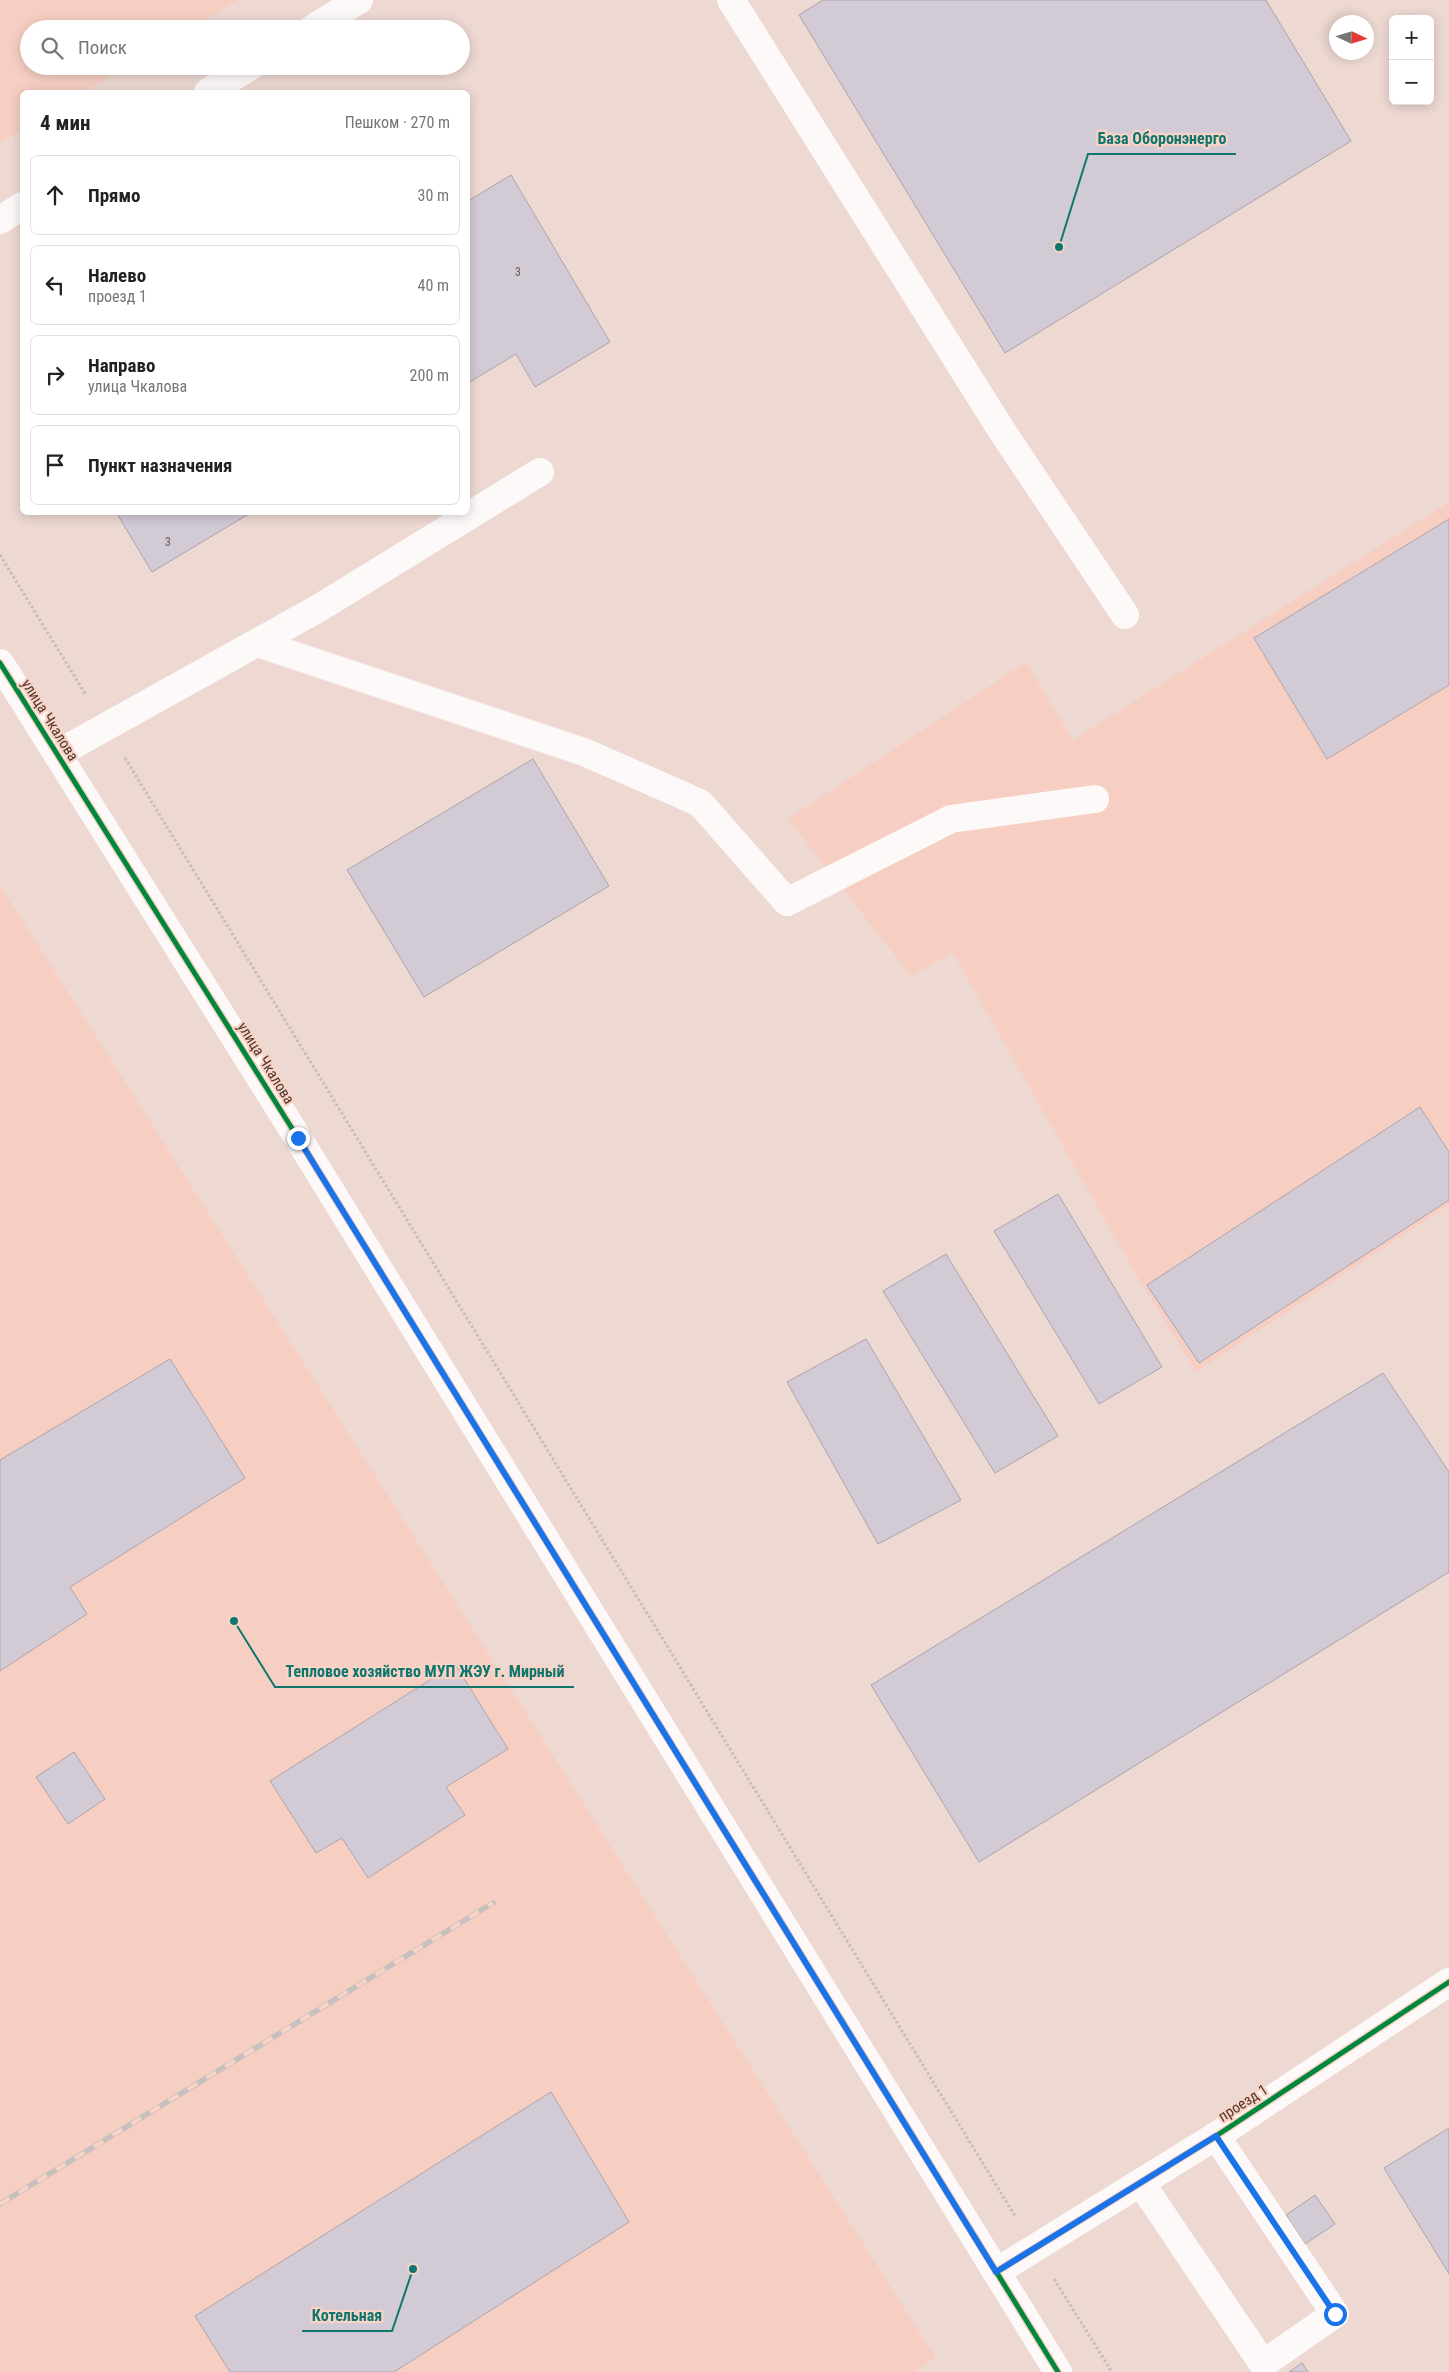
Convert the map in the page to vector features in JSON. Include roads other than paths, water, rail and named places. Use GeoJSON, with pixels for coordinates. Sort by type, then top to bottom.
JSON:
{"type":"FeatureCollection","features":[{"type":"Feature","properties":{"kind":"street"},"geometry":{"type":"LineString","coordinates":[[327,20],[359,0]]}},
{"type":"Feature","properties":{"kind":"street"},"geometry":{"type":"LineString","coordinates":[[730,0],[1002,431],[1124,615]]}},
{"type":"Feature","properties":{"kind":"street"},"geometry":{"type":"LineString","coordinates":[[211,90],[236,75]]}},
{"type":"Feature","properties":{"kind":"street"},"geometry":{"type":"LineString","coordinates":[[0,220],[20,207]]}},
{"type":"Feature","properties":{"kind":"street"},"geometry":{"type":"LineString","coordinates":[[57,754],[319,608],[540,472]]}},
{"type":"Feature","properties":{"kind":"street"},"geometry":{"type":"LineString","coordinates":[[257,643],[584,752],[700,803],[787,902],[951,819],[1095,799]]}},
{"type":"Feature","properties":{"kind":"street","name":"улица Чкалова"},"geometry":{"type":"LineString","coordinates":[[0,663],[298,1138],[1058,2372]]}},
{"type":"Feature","properties":{"kind":"street","name":"проезд 1"},"geometry":{"type":"LineString","coordinates":[[996,2272],[1216,2136],[1449,1982]]}},
{"type":"Feature","properties":{"kind":"street"},"geometry":{"type":"LineString","coordinates":[[1140,2183],[1263,2364],[1335,2314],[1216,2136]]}},
{"type":"Feature","properties":{"kind":"railway"},"geometry":{"type":"LineString","coordinates":[[0,2204],[493,1903]]}},
{"type":"Feature","properties":{"kind":"place","name":"База Оборонэнерго"},"geometry":{"type":"Point","coordinates":[1059,247]}},
{"type":"Feature","properties":{"kind":"place","name":"Тепловое хозяйство МУП ЖЭУ г. Мирный"},"geometry":{"type":"Point","coordinates":[234,1621]}},
{"type":"Feature","properties":{"kind":"place","name":"Котельная"},"geometry":{"type":"Point","coordinates":[413,2269]}}]}
